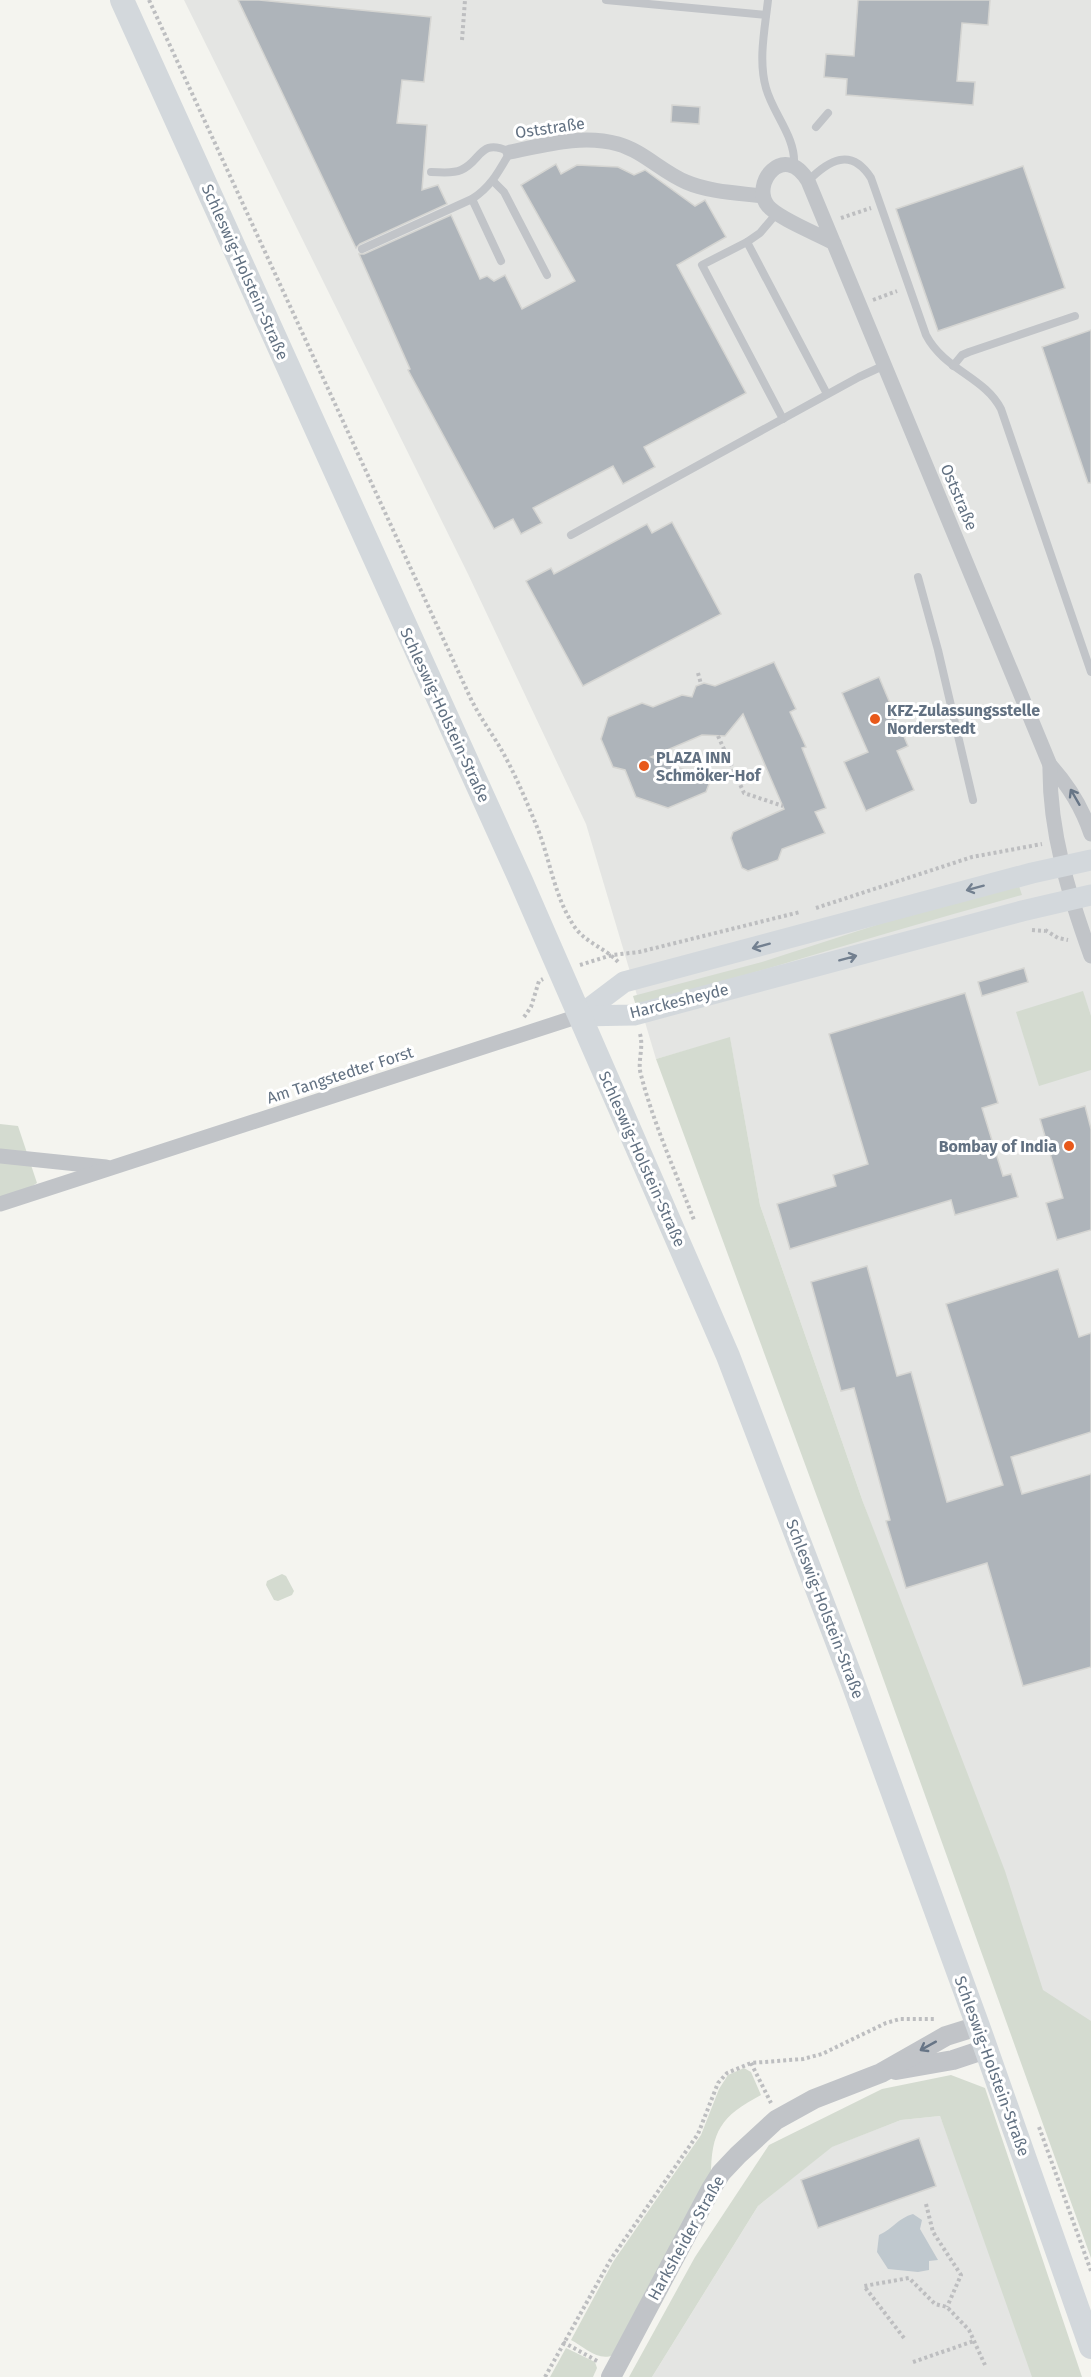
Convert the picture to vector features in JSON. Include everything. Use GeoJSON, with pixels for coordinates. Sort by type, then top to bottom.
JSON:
{"type":"FeatureCollection","features":[{"type":"Feature","properties":{"kind":"main road","name":"Schleswig-Holstein-Straße"},"geometry":{"type":"LineString","coordinates":[[122,0],[521,881],[728,1356],[850,1675],[978,2026],[1091,2347]]}},
{"type":"Feature","properties":{"kind":"main road","name":"Harckesheyde"},"geometry":{"type":"LineString","coordinates":[[579,1016],[624,982],[1032,873],[1091,860]]}},
{"type":"Feature","properties":{"kind":"main road","name":"Harckesheyde"},"geometry":{"type":"LineString","coordinates":[[579,1016],[634,1015],[1081,897]]}},
{"type":"Feature","properties":{"kind":"street","name":"Oststraße"},"geometry":{"type":"LineString","coordinates":[[510,152],[560,142],[602,140],[628,147],[670,174],[694,185],[763,196]]}},
{"type":"Feature","properties":{"kind":"street"},"geometry":{"type":"LineString","coordinates":[[794,165],[784,164],[774,168],[763,186],[763,196],[768,206],[834,243]]}},
{"type":"Feature","properties":{"kind":"street","name":"Oststraße"},"geometry":{"type":"LineString","coordinates":[[794,165],[802,170],[808,181],[861,304],[1050,765],[1053,822],[1064,866],[1081,897],[1091,956]]}},
{"type":"Feature","properties":{"kind":"street","name":"Oststraße"},"geometry":{"type":"LineString","coordinates":[[1050,765],[1067,783],[1077,800],[1091,834]]}},
{"type":"Feature","properties":{"kind":"street","name":"Am Tangstedter Forst"},"geometry":{"type":"LineString","coordinates":[[0,1204],[579,1016]]}},
{"type":"Feature","properties":{"kind":"street","name":"Am Tangstedter Forst"},"geometry":{"type":"LineString","coordinates":[[0,1156],[112,1168]]}},
{"type":"Feature","properties":{"kind":"street","name":"Harksheider Straße"},"geometry":{"type":"LineString","coordinates":[[606,2373],[721,2173],[755,2138],[776,2120],[814,2099],[881,2073],[946,2036],[978,2026]]}},
{"type":"Feature","properties":{"kind":"street","name":"Harksheider Straße"},"geometry":{"type":"LineString","coordinates":[[881,2073],[953,2060],[986,2049]]}},
{"type":"Feature","properties":{"kind":"lane"},"geometry":{"type":"LineString","coordinates":[[606,0],[766,15]]}},
{"type":"Feature","properties":{"kind":"lane"},"geometry":{"type":"LineString","coordinates":[[768,0],[763,73],[771,101],[793,148],[794,165]]}},
{"type":"Feature","properties":{"kind":"lane"},"geometry":{"type":"LineString","coordinates":[[816,127],[828,113]]}},
{"type":"Feature","properties":{"kind":"lane"},"geometry":{"type":"LineString","coordinates":[[362,249],[484,192],[494,181],[510,152],[494,146],[484,149],[467,167],[458,172],[431,172]]}},
{"type":"Feature","properties":{"kind":"lane"},"geometry":{"type":"LineString","coordinates":[[808,181],[829,162],[841,159],[853,162],[865,169],[882,205],[933,348],[953,366],[988,391],[996,399],[1001,409],[1091,672]]}},
{"type":"Feature","properties":{"kind":"lane"},"geometry":{"type":"LineString","coordinates":[[494,181],[504,192],[547,274]]}},
{"type":"Feature","properties":{"kind":"lane"},"geometry":{"type":"LineString","coordinates":[[472,199],[501,261]]}},
{"type":"Feature","properties":{"kind":"lane"},"geometry":{"type":"LineString","coordinates":[[777,213],[760,233],[702,265],[783,419]]}},
{"type":"Feature","properties":{"kind":"lane"},"geometry":{"type":"LineString","coordinates":[[747,242],[827,394]]}},
{"type":"Feature","properties":{"kind":"lane"},"geometry":{"type":"LineString","coordinates":[[953,366],[962,355],[969,352],[1075,316]]}},
{"type":"Feature","properties":{"kind":"lane"},"geometry":{"type":"LineString","coordinates":[[571,536],[827,394],[885,365]]}},
{"type":"Feature","properties":{"kind":"lane"},"geometry":{"type":"LineString","coordinates":[[918,577],[939,650],[973,800]]}},
{"type":"Feature","properties":{"kind":"path"},"geometry":{"type":"LineString","coordinates":[[149,0],[470,697],[498,745],[537,828],[566,911],[574,926],[587,940],[612,955],[619,964]]}},
{"type":"Feature","properties":{"kind":"path"},"geometry":{"type":"LineString","coordinates":[[462,40],[465,0]]}},
{"type":"Feature","properties":{"kind":"path"},"geometry":{"type":"LineString","coordinates":[[826,224],[882,205]]}},
{"type":"Feature","properties":{"kind":"path"},"geometry":{"type":"LineString","coordinates":[[861,304],[909,286]]}},
{"type":"Feature","properties":{"kind":"path"},"geometry":{"type":"LineString","coordinates":[[698,673],[701,684]]}},
{"type":"Feature","properties":{"kind":"path"},"geometry":{"type":"LineString","coordinates":[[718,736],[744,793],[783,806]]}},
{"type":"Feature","properties":{"kind":"path"},"geometry":{"type":"LineString","coordinates":[[815,909],[972,857],[1048,843]]}},
{"type":"Feature","properties":{"kind":"path"},"geometry":{"type":"LineString","coordinates":[[588,962],[612,955],[639,952],[804,911]]}},
{"type":"Feature","properties":{"kind":"path"},"geometry":{"type":"LineString","coordinates":[[1044,925],[1045,931],[1068,940]]}},
{"type":"Feature","properties":{"kind":"path"},"geometry":{"type":"LineString","coordinates":[[507,1039],[531,1007],[539,981],[546,978]]}},
{"type":"Feature","properties":{"kind":"path"},"geometry":{"type":"LineString","coordinates":[[640,1036],[642,1041]]}},
{"type":"Feature","properties":{"kind":"path"},"geometry":{"type":"LineString","coordinates":[[752,2063],[769,2097],[776,2120]]}},
{"type":"Feature","properties":{"kind":"path"},"geometry":{"type":"LineString","coordinates":[[926,2204],[933,2232],[961,2275],[947,2307]]}},
{"type":"Feature","properties":{"kind":"path"},"geometry":{"type":"LineString","coordinates":[[904,2338],[864,2286],[909,2278],[935,2304],[947,2307],[969,2330],[985,2365]]}},
{"type":"Feature","properties":{"kind":"path"},"geometry":{"type":"LineString","coordinates":[[913,2362],[974,2341]]}},
{"type":"Feature","properties":{"kind":"path"},"geometry":{"type":"LineString","coordinates":[[563,2342],[598,2360],[606,2373]]}},
{"type":"Feature","properties":{"kind":"shaded area"},"geometry":{"type":"Polygon","coordinates":[[[184,0],[1091,0],[1091,2138],[863,1502],[760,1205],[730,1038],[656,1059],[586,824],[468,574],[184,0]]]}},
{"type":"Feature","properties":{"kind":"shaded area"},"geometry":{"type":"Polygon","coordinates":[[[1019,886],[1022,895],[684,993],[636,1006],[633,996],[762,962],[898,918],[1019,886]]]}},
{"type":"Feature","properties":{"kind":"shaded area"},"geometry":{"type":"Polygon","coordinates":[[[1083,991],[1091,1016],[1091,1070],[1039,1086],[1016,1012],[1083,991]]]}},
{"type":"Feature","properties":{"kind":"shaded area"},"geometry":{"type":"Polygon","coordinates":[[[730,1037],[760,1205],[863,1502],[1005,1871],[1043,1990],[1091,2021],[1091,2258],[855,1600],[656,1059],[730,1037]]]}},
{"type":"Feature","properties":{"kind":"shaded area"},"geometry":{"type":"Polygon","coordinates":[[[0,1124],[18,1126],[37,1183],[0,1206],[0,1124]]]}},
{"type":"Feature","properties":{"kind":"shaded area"},"geometry":{"type":"Polygon","coordinates":[[[282,1574],[286,1576],[294,1591],[292,1595],[278,1601],[274,1600],[266,1585],[267,1581],[282,1574]]]}},
{"type":"Feature","properties":{"kind":"shaded area"},"geometry":{"type":"Polygon","coordinates":[[[744,2068],[751,2072],[761,2095],[736,2110],[721,2127],[713,2148],[711,2177],[613,2355],[602,2357],[592,2353],[571,2340],[613,2262],[701,2135],[719,2089],[728,2075],[744,2068]]]}},
{"type":"Feature","properties":{"kind":"shaded area"},"geometry":{"type":"Polygon","coordinates":[[[951,2075],[985,2088],[1082,2377],[1032,2377],[940,2116],[901,2120],[832,2147],[758,2206],[652,2377],[629,2377],[695,2257],[769,2145],[882,2089],[951,2075]]]}},
{"type":"Feature","properties":{"kind":"shaded area"},"geometry":{"type":"Polygon","coordinates":[[[940,2116],[1037,2377],[652,2377],[758,2206],[831,2147],[901,2120],[940,2116]]]}},
{"type":"Feature","properties":{"kind":"shaded area"},"geometry":{"type":"Polygon","coordinates":[[[913,2214],[922,2220],[920,2229],[938,2260],[929,2261],[929,2270],[918,2272],[888,2269],[877,2252],[879,2235],[903,2218],[913,2214]]]}},
{"type":"Feature","properties":{"kind":"shaded area"},"geometry":{"type":"Polygon","coordinates":[[[566,2348],[595,2362],[597,2368],[593,2377],[550,2377],[566,2348]]]}},
{"type":"Feature","properties":{"kind":"building"},"geometry":{"type":"Polygon","coordinates":[[[238,0],[259,0],[431,17],[424,82],[402,80],[397,123],[427,125],[422,190],[438,185],[447,204],[360,244],[356,248],[238,0]]]}},
{"type":"Feature","properties":{"kind":"building"},"geometry":{"type":"Polygon","coordinates":[[[858,0],[990,0],[988,25],[962,23],[957,81],[975,82],[973,105],[846,95],[847,79],[824,77],[826,54],[854,56],[858,0]]]}},
{"type":"Feature","properties":{"kind":"building"},"geometry":{"type":"Polygon","coordinates":[[[672,105],[700,107],[699,124],[671,122],[672,105]]]}},
{"type":"Feature","properties":{"kind":"building"},"geometry":{"type":"Polygon","coordinates":[[[556,164],[561,174],[577,165],[618,167],[634,175],[645,170],[695,206],[705,200],[726,237],[677,265],[746,393],[644,447],[655,467],[623,484],[613,466],[533,508],[542,523],[521,534],[513,519],[494,529],[408,370],[410,369],[359,254],[364,254],[451,215],[480,279],[487,276],[494,281],[505,275],[522,309],[575,281],[521,185],[556,164]]]}},
{"type":"Feature","properties":{"kind":"building"},"geometry":{"type":"Polygon","coordinates":[[[1023,166],[1065,288],[938,331],[896,209],[1023,166]]]}},
{"type":"Feature","properties":{"kind":"building"},"geometry":{"type":"Polygon","coordinates":[[[1091,330],[1091,483],[1088,483],[1042,347],[1091,330]]]}},
{"type":"Feature","properties":{"kind":"building"},"geometry":{"type":"Polygon","coordinates":[[[672,522],[721,614],[583,686],[526,581],[551,568],[554,574],[647,524],[652,533],[672,522]]]}},
{"type":"Feature","properties":{"kind":"building","name":"PLAZA INN Schmöker-Hof"},"geometry":{"type":"Polygon","coordinates":[[[774,662],[796,709],[790,712],[806,747],[802,748],[826,808],[815,812],[825,833],[782,849],[778,860],[748,871],[742,868],[731,838],[733,832],[784,809],[743,714],[725,736],[702,735],[651,757],[706,778],[709,784],[706,792],[668,808],[636,797],[625,770],[613,767],[601,739],[608,717],[642,703],[653,707],[682,695],[692,697],[696,686],[704,683],[715,686],[774,662]]]}},
{"type":"Feature","properties":{"kind":"building","name":"KFZ-Zulassungsstelle Norderstedt"},"geometry":{"type":"Polygon","coordinates":[[[879,677],[908,746],[897,751],[914,790],[866,811],[844,762],[868,752],[842,693],[879,677]]]}},
{"type":"Feature","properties":{"kind":"building"},"geometry":{"type":"Polygon","coordinates":[[[1024,968],[1028,982],[982,996],[978,982],[1024,968]]]}},
{"type":"Feature","properties":{"kind":"building"},"geometry":{"type":"Polygon","coordinates":[[[965,993],[998,1103],[982,1108],[1003,1176],[1011,1174],[1018,1197],[955,1215],[951,1200],[790,1249],[777,1204],[836,1186],[833,1175],[868,1164],[829,1034],[965,993]]]}},
{"type":"Feature","properties":{"kind":"building"},"geometry":{"type":"Polygon","coordinates":[[[1085,1106],[1091,1129],[1091,1230],[1057,1240],[1046,1203],[1063,1198],[1040,1119],[1085,1106]]]}},
{"type":"Feature","properties":{"kind":"building"},"geometry":{"type":"Polygon","coordinates":[[[867,1266],[897,1376],[911,1372],[947,1502],[1003,1485],[946,1304],[1058,1269],[1079,1337],[1091,1333],[1091,1432],[1011,1457],[1022,1494],[1091,1474],[1091,1667],[1023,1686],[987,1563],[906,1588],[886,1521],[890,1520],[854,1388],[841,1391],[811,1282],[867,1266]]]}},
{"type":"Feature","properties":{"kind":"building"},"geometry":{"type":"Polygon","coordinates":[[[919,2138],[936,2186],[818,2228],[801,2180],[919,2138]]]}},
{"type":"Feature","properties":{"kind":"place","name":"KFZ-Zulassungsstelle Norderstedt"},"geometry":{"type":"Point","coordinates":[875,719]}},
{"type":"Feature","properties":{"kind":"place","name":"PLAZA INN Schmöker-Hof"},"geometry":{"type":"Point","coordinates":[644,766]}},
{"type":"Feature","properties":{"kind":"place","name":"Bombay of India"},"geometry":{"type":"Point","coordinates":[1069,1146]}}]}
